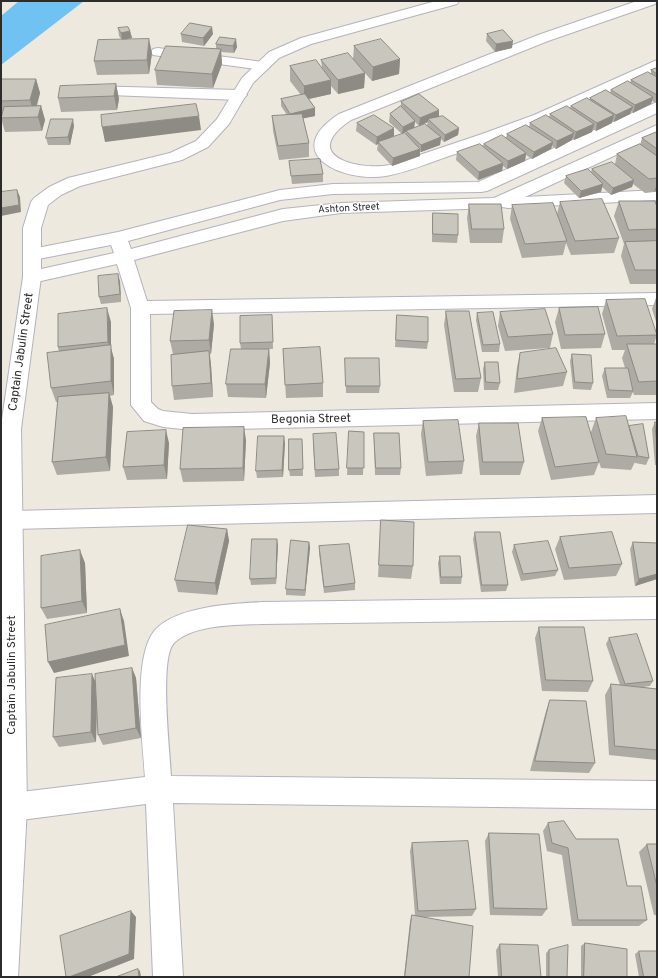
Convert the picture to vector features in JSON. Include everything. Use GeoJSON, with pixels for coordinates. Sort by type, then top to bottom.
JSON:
{"type":"FeatureCollection","features":[{"type":"Feature","properties":{"kind":"street","name":"Captain Jabulin Street"},"geometry":{"type":"LineString","coordinates":[[3,977],[13,807],[13,520],[11,429],[32,277],[32,228],[40,202],[74,182],[176,157],[202,144],[223,121],[247,81],[274,55],[306,41],[452,1]]}},
{"type":"Feature","properties":{"kind":"street"},"geometry":{"type":"LineString","coordinates":[[650,1],[543,38],[345,117],[336,123],[325,134],[322,144],[327,157],[342,167],[363,172],[397,168],[468,144],[562,109],[657,64]]}},
{"type":"Feature","properties":{"kind":"street"},"geometry":{"type":"LineString","coordinates":[[158,52],[263,66]]}},
{"type":"Feature","properties":{"kind":"street"},"geometry":{"type":"LineString","coordinates":[[73,91],[239,94]]}},
{"type":"Feature","properties":{"kind":"street","name":"Ashton Street"},"geometry":{"type":"LineString","coordinates":[[33,254],[118,238],[280,195],[333,189],[481,187],[657,107]]}},
{"type":"Feature","properties":{"kind":"street","name":"Ashton Street"},"geometry":{"type":"LineString","coordinates":[[32,277],[124,258],[284,215],[309,211],[341,208],[497,203],[657,130]]}},
{"type":"Feature","properties":{"kind":"street"},"geometry":{"type":"LineString","coordinates":[[481,187],[497,203],[657,195]]}},
{"type":"Feature","properties":{"kind":"street","name":"Begonia Street"},"geometry":{"type":"LineString","coordinates":[[118,238],[140,308],[141,405],[150,416],[192,422],[657,411]]}},
{"type":"Feature","properties":{"kind":"street"},"geometry":{"type":"LineString","coordinates":[[140,308],[657,298]]}},
{"type":"Feature","properties":{"kind":"street"},"geometry":{"type":"LineString","coordinates":[[13,520],[657,504]]}},
{"type":"Feature","properties":{"kind":"street"},"geometry":{"type":"LineString","coordinates":[[168,977],[153,678],[156,656],[165,635],[187,623],[214,617],[262,613],[657,608]]}},
{"type":"Feature","properties":{"kind":"street"},"geometry":{"type":"LineString","coordinates":[[13,807],[158,789],[657,795]]}},
{"type":"Feature","properties":{"kind":"water"},"geometry":{"type":"Polygon","coordinates":[[[19,1],[84,1],[1,65],[1,16],[19,1]]]}},
{"type":"Feature","properties":{"kind":"building"},"geometry":{"type":"Polygon","coordinates":[[[190,23],[212,27],[203,38],[181,34],[190,23]]]}},
{"type":"Feature","properties":{"kind":"building"},"geometry":{"type":"Polygon","coordinates":[[[128,27],[130,31],[121,33],[118,28],[128,27]]]}},
{"type":"Feature","properties":{"kind":"building"},"geometry":{"type":"Polygon","coordinates":[[[503,30],[513,41],[496,44],[487,34],[503,30]]]}},
{"type":"Feature","properties":{"kind":"building"},"geometry":{"type":"Polygon","coordinates":[[[220,37],[236,39],[233,46],[216,44],[220,37]]]}},
{"type":"Feature","properties":{"kind":"building"},"geometry":{"type":"Polygon","coordinates":[[[149,39],[147,60],[94,61],[98,40],[149,39]]]}},
{"type":"Feature","properties":{"kind":"building"},"geometry":{"type":"Polygon","coordinates":[[[381,39],[400,59],[373,67],[354,46],[381,39]]]}},
{"type":"Feature","properties":{"kind":"building"},"geometry":{"type":"Polygon","coordinates":[[[166,46],[221,49],[212,74],[155,70],[166,46]]]}},
{"type":"Feature","properties":{"kind":"building"},"geometry":{"type":"Polygon","coordinates":[[[348,53],[365,73],[338,80],[321,60],[348,53]]]}},
{"type":"Feature","properties":{"kind":"building"},"geometry":{"type":"Polygon","coordinates":[[[316,60],[331,80],[304,86],[290,66],[316,60]]]}},
{"type":"Feature","properties":{"kind":"building"},"geometry":{"type":"Polygon","coordinates":[[[657,68],[657,74],[651,70],[657,68]]]}},
{"type":"Feature","properties":{"kind":"building"},"geometry":{"type":"Polygon","coordinates":[[[648,72],[657,77],[657,95],[631,80],[648,72]]]}},
{"type":"Feature","properties":{"kind":"building"},"geometry":{"type":"Polygon","coordinates":[[[1,79],[36,79],[30,100],[1,101],[1,79]]]}},
{"type":"Feature","properties":{"kind":"building"},"geometry":{"type":"Polygon","coordinates":[[[628,81],[653,97],[635,105],[611,90],[628,81]]]}},
{"type":"Feature","properties":{"kind":"building"},"geometry":{"type":"Polygon","coordinates":[[[116,84],[114,96],[58,98],[60,86],[116,84]]]}},
{"type":"Feature","properties":{"kind":"building"},"geometry":{"type":"Polygon","coordinates":[[[606,90],[633,107],[616,115],[590,98],[606,90]]]}},
{"type":"Feature","properties":{"kind":"building"},"geometry":{"type":"Polygon","coordinates":[[[305,94],[315,108],[290,114],[281,99],[305,94]]]}},
{"type":"Feature","properties":{"kind":"building"},"geometry":{"type":"Polygon","coordinates":[[[419,94],[439,110],[420,118],[401,102],[419,94]]]}},
{"type":"Feature","properties":{"kind":"building"},"geometry":{"type":"Polygon","coordinates":[[[587,98],[614,115],[597,123],[571,106],[587,98]]]}},
{"type":"Feature","properties":{"kind":"building"},"geometry":{"type":"Polygon","coordinates":[[[196,104],[199,116],[102,127],[101,115],[196,104]]]}},
{"type":"Feature","properties":{"kind":"building"},"geometry":{"type":"Polygon","coordinates":[[[41,106],[38,117],[1,118],[4,107],[41,106]]]}},
{"type":"Feature","properties":{"kind":"building"},"geometry":{"type":"Polygon","coordinates":[[[401,106],[415,121],[403,127],[390,114],[401,106]]]}},
{"type":"Feature","properties":{"kind":"building"},"geometry":{"type":"Polygon","coordinates":[[[567,106],[594,124],[576,132],[550,114],[567,106]]]}},
{"type":"Feature","properties":{"kind":"building"},"geometry":{"type":"Polygon","coordinates":[[[302,114],[309,143],[278,146],[272,116],[302,114]]]}},
{"type":"Feature","properties":{"kind":"building"},"geometry":{"type":"Polygon","coordinates":[[[374,115],[394,128],[377,137],[357,123],[374,115]]]}},
{"type":"Feature","properties":{"kind":"building"},"geometry":{"type":"Polygon","coordinates":[[[546,115],[574,133],[557,141],[530,123],[546,115]]]}},
{"type":"Feature","properties":{"kind":"building"},"geometry":{"type":"Polygon","coordinates":[[[443,116],[459,128],[445,135],[428,119],[443,116]]]}},
{"type":"Feature","properties":{"kind":"building"},"geometry":{"type":"Polygon","coordinates":[[[51,119],[73,119],[68,137],[46,138],[51,119]]]}},
{"type":"Feature","properties":{"kind":"building"},"geometry":{"type":"Polygon","coordinates":[[[425,124],[441,137],[421,145],[406,131],[425,124]]]}},
{"type":"Feature","properties":{"kind":"building"},"geometry":{"type":"Polygon","coordinates":[[[526,125],[553,142],[534,152],[507,134],[526,125]]]}},
{"type":"Feature","properties":{"kind":"building"},"geometry":{"type":"Polygon","coordinates":[[[657,132],[657,149],[642,138],[657,132]]]}},
{"type":"Feature","properties":{"kind":"building"},"geometry":{"type":"Polygon","coordinates":[[[405,133],[420,149],[393,158],[378,142],[405,133]]]}},
{"type":"Feature","properties":{"kind":"building"},"geometry":{"type":"Polygon","coordinates":[[[502,135],[526,153],[508,161],[484,144],[502,135]]]}},
{"type":"Feature","properties":{"kind":"building"},"geometry":{"type":"Polygon","coordinates":[[[480,144],[503,163],[479,172],[457,152],[480,144]]]}},
{"type":"Feature","properties":{"kind":"building"},"geometry":{"type":"Polygon","coordinates":[[[640,144],[657,156],[657,178],[649,179],[617,154],[640,144]]]}},
{"type":"Feature","properties":{"kind":"building"},"geometry":{"type":"Polygon","coordinates":[[[320,159],[323,174],[291,176],[289,161],[320,159]]]}},
{"type":"Feature","properties":{"kind":"building"},"geometry":{"type":"Polygon","coordinates":[[[612,162],[634,180],[613,188],[592,169],[612,162]]]}},
{"type":"Feature","properties":{"kind":"building"},"geometry":{"type":"Polygon","coordinates":[[[588,169],[603,184],[581,191],[566,176],[588,169]]]}},
{"type":"Feature","properties":{"kind":"building"},"geometry":{"type":"Polygon","coordinates":[[[17,190],[19,205],[1,208],[1,192],[17,190]]]}},
{"type":"Feature","properties":{"kind":"building"},"geometry":{"type":"Polygon","coordinates":[[[602,199],[619,238],[575,241],[560,202],[602,199]]]}},
{"type":"Feature","properties":{"kind":"building"},"geometry":{"type":"Polygon","coordinates":[[[619,201],[655,201],[657,207],[657,229],[629,230],[619,201]]]}},
{"type":"Feature","properties":{"kind":"building"},"geometry":{"type":"Polygon","coordinates":[[[553,203],[567,241],[525,244],[512,205],[553,203]]]}},
{"type":"Feature","properties":{"kind":"building"},"geometry":{"type":"Polygon","coordinates":[[[469,204],[501,204],[504,229],[472,229],[469,204]]]}},
{"type":"Feature","properties":{"kind":"building"},"geometry":{"type":"Polygon","coordinates":[[[433,213],[458,214],[458,235],[433,234],[433,213]]]}},
{"type":"Feature","properties":{"kind":"building"},"geometry":{"type":"Polygon","coordinates":[[[657,241],[657,270],[635,270],[625,242],[657,241]]]}},
{"type":"Feature","properties":{"kind":"building"},"geometry":{"type":"Polygon","coordinates":[[[118,274],[120,294],[99,297],[98,276],[118,274]]]}},
{"type":"Feature","properties":{"kind":"building"},"geometry":{"type":"Polygon","coordinates":[[[645,299],[657,335],[617,336],[606,300],[645,299]]]}},
{"type":"Feature","properties":{"kind":"building"},"geometry":{"type":"Polygon","coordinates":[[[598,307],[605,334],[565,335],[559,308],[598,307]]]}},
{"type":"Feature","properties":{"kind":"building"},"geometry":{"type":"Polygon","coordinates":[[[107,308],[108,342],[58,347],[58,314],[107,308]]]}},
{"type":"Feature","properties":{"kind":"building"},"geometry":{"type":"Polygon","coordinates":[[[545,309],[553,334],[508,337],[500,312],[545,309]]]}},
{"type":"Feature","properties":{"kind":"building"},"geometry":{"type":"Polygon","coordinates":[[[212,310],[209,340],[170,341],[174,311],[212,310]]]}},
{"type":"Feature","properties":{"kind":"building"},"geometry":{"type":"Polygon","coordinates":[[[446,311],[469,311],[481,378],[456,379],[446,311]]]}},
{"type":"Feature","properties":{"kind":"building"},"geometry":{"type":"Polygon","coordinates":[[[493,312],[500,344],[483,345],[477,313],[493,312]]]}},
{"type":"Feature","properties":{"kind":"building"},"geometry":{"type":"Polygon","coordinates":[[[272,315],[273,342],[240,343],[240,316],[272,315]]]}},
{"type":"Feature","properties":{"kind":"building"},"geometry":{"type":"Polygon","coordinates":[[[397,315],[428,317],[428,342],[396,340],[397,315]]]}},
{"type":"Feature","properties":{"kind":"building"},"geometry":{"type":"Polygon","coordinates":[[[627,344],[657,344],[657,381],[639,382],[627,344]]]}},
{"type":"Feature","properties":{"kind":"building"},"geometry":{"type":"Polygon","coordinates":[[[111,345],[111,381],[51,388],[47,353],[111,345]]]}},
{"type":"Feature","properties":{"kind":"building"},"geometry":{"type":"Polygon","coordinates":[[[320,347],[323,383],[285,385],[283,349],[320,347]]]}},
{"type":"Feature","properties":{"kind":"building"},"geometry":{"type":"Polygon","coordinates":[[[556,348],[567,372],[517,379],[520,353],[556,348]]]}},
{"type":"Feature","properties":{"kind":"building"},"geometry":{"type":"Polygon","coordinates":[[[231,349],[269,349],[265,384],[226,384],[231,349]]]}},
{"type":"Feature","properties":{"kind":"building"},"geometry":{"type":"Polygon","coordinates":[[[209,351],[211,383],[172,386],[171,355],[209,351]]]}},
{"type":"Feature","properties":{"kind":"building"},"geometry":{"type":"Polygon","coordinates":[[[572,354],[591,355],[593,383],[575,382],[572,354]]]}},
{"type":"Feature","properties":{"kind":"building"},"geometry":{"type":"Polygon","coordinates":[[[345,358],[379,358],[380,386],[346,386],[345,358]]]}},
{"type":"Feature","properties":{"kind":"building"},"geometry":{"type":"Polygon","coordinates":[[[485,362],[498,362],[500,383],[486,382],[485,362]]]}},
{"type":"Feature","properties":{"kind":"building"},"geometry":{"type":"Polygon","coordinates":[[[605,368],[628,368],[633,391],[609,390],[605,368]]]}},
{"type":"Feature","properties":{"kind":"building"},"geometry":{"type":"Polygon","coordinates":[[[109,393],[106,457],[52,462],[58,397],[109,393]]]}},
{"type":"Feature","properties":{"kind":"building"},"geometry":{"type":"Polygon","coordinates":[[[626,416],[637,457],[606,454],[596,418],[626,416]]]}},
{"type":"Feature","properties":{"kind":"building"},"geometry":{"type":"Polygon","coordinates":[[[586,417],[599,462],[555,467],[542,418],[586,417]]]}},
{"type":"Feature","properties":{"kind":"building"},"geometry":{"type":"Polygon","coordinates":[[[458,420],[464,461],[428,462],[423,421],[458,420]]]}},
{"type":"Feature","properties":{"kind":"building"},"geometry":{"type":"Polygon","coordinates":[[[655,422],[657,423],[657,445],[655,422]]]}},
{"type":"Feature","properties":{"kind":"building"},"geometry":{"type":"Polygon","coordinates":[[[479,423],[518,423],[524,462],[483,462],[479,423]]]}},
{"type":"Feature","properties":{"kind":"building"},"geometry":{"type":"Polygon","coordinates":[[[643,424],[649,458],[638,456],[629,426],[643,424]]]}},
{"type":"Feature","properties":{"kind":"building"},"geometry":{"type":"Polygon","coordinates":[[[244,427],[243,468],[180,469],[183,428],[244,427]]]}},
{"type":"Feature","properties":{"kind":"building"},"geometry":{"type":"Polygon","coordinates":[[[166,430],[164,465],[123,467],[127,432],[166,430]]]}},
{"type":"Feature","properties":{"kind":"building"},"geometry":{"type":"Polygon","coordinates":[[[349,431],[364,432],[364,468],[347,468],[349,431]]]}},
{"type":"Feature","properties":{"kind":"building"},"geometry":{"type":"Polygon","coordinates":[[[336,433],[339,469],[315,470],[313,434],[336,433]]]}},
{"type":"Feature","properties":{"kind":"building"},"geometry":{"type":"Polygon","coordinates":[[[374,433],[399,433],[401,468],[376,468],[374,433]]]}},
{"type":"Feature","properties":{"kind":"building"},"geometry":{"type":"Polygon","coordinates":[[[258,436],[284,436],[282,470],[256,471],[258,436]]]}},
{"type":"Feature","properties":{"kind":"building"},"geometry":{"type":"Polygon","coordinates":[[[289,439],[302,439],[303,469],[289,470],[289,439]]]}},
{"type":"Feature","properties":{"kind":"building"},"geometry":{"type":"Polygon","coordinates":[[[381,520],[414,522],[413,566],[379,565],[381,520]]]}},
{"type":"Feature","properties":{"kind":"building"},"geometry":{"type":"Polygon","coordinates":[[[188,525],[227,529],[215,583],[175,580],[188,525]]]}},
{"type":"Feature","properties":{"kind":"building"},"geometry":{"type":"Polygon","coordinates":[[[475,532],[500,532],[508,585],[482,585],[475,532]]]}},
{"type":"Feature","properties":{"kind":"building"},"geometry":{"type":"Polygon","coordinates":[[[612,532],[622,564],[569,568],[560,537],[612,532]]]}},
{"type":"Feature","properties":{"kind":"building"},"geometry":{"type":"Polygon","coordinates":[[[252,539],[277,539],[276,578],[250,579],[252,539]]]}},
{"type":"Feature","properties":{"kind":"building"},"geometry":{"type":"Polygon","coordinates":[[[291,540],[309,542],[305,590],[286,589],[291,540]]]}},
{"type":"Feature","properties":{"kind":"building"},"geometry":{"type":"Polygon","coordinates":[[[548,541],[558,570],[523,574],[514,545],[548,541]]]}},
{"type":"Feature","properties":{"kind":"building"},"geometry":{"type":"Polygon","coordinates":[[[633,542],[657,543],[657,574],[639,579],[633,542]]]}},
{"type":"Feature","properties":{"kind":"building"},"geometry":{"type":"Polygon","coordinates":[[[349,544],[355,583],[324,587],[319,546],[349,544]]]}},
{"type":"Feature","properties":{"kind":"building"},"geometry":{"type":"Polygon","coordinates":[[[80,550],[82,601],[41,608],[41,556],[80,550]]]}},
{"type":"Feature","properties":{"kind":"building"},"geometry":{"type":"Polygon","coordinates":[[[440,556],[460,556],[462,577],[441,577],[440,556]]]}},
{"type":"Feature","properties":{"kind":"building"},"geometry":{"type":"Polygon","coordinates":[[[120,609],[125,645],[48,662],[45,625],[120,609]]]}},
{"type":"Feature","properties":{"kind":"building"},"geometry":{"type":"Polygon","coordinates":[[[539,627],[584,627],[593,681],[546,680],[539,627]]]}},
{"type":"Feature","properties":{"kind":"building"},"geometry":{"type":"Polygon","coordinates":[[[637,634],[653,681],[625,684],[609,638],[637,634]]]}},
{"type":"Feature","properties":{"kind":"building"},"geometry":{"type":"Polygon","coordinates":[[[132,668],[136,728],[98,735],[95,674],[132,668]]]}},
{"type":"Feature","properties":{"kind":"building"},"geometry":{"type":"Polygon","coordinates":[[[92,674],[91,732],[53,737],[56,678],[92,674]]]}},
{"type":"Feature","properties":{"kind":"building"},"geometry":{"type":"Polygon","coordinates":[[[611,684],[657,689],[657,750],[615,746],[611,684]]]}},
{"type":"Feature","properties":{"kind":"building"},"geometry":{"type":"Polygon","coordinates":[[[550,700],[586,701],[595,763],[535,761],[550,700]]]}},
{"type":"Feature","properties":{"kind":"building"},"geometry":{"type":"Polygon","coordinates":[[[564,821],[576,839],[618,839],[627,886],[641,886],[647,920],[578,920],[568,848],[552,843],[548,823],[564,821]]]}},
{"type":"Feature","properties":{"kind":"building"},"geometry":{"type":"Polygon","coordinates":[[[489,833],[539,834],[547,909],[494,908],[489,833]]]}},
{"type":"Feature","properties":{"kind":"building"},"geometry":{"type":"Polygon","coordinates":[[[468,841],[476,909],[418,911],[412,843],[468,841]]]}},
{"type":"Feature","properties":{"kind":"building"},"geometry":{"type":"Polygon","coordinates":[[[647,844],[657,844],[657,886],[647,844]]]}},
{"type":"Feature","properties":{"kind":"building"},"geometry":{"type":"Polygon","coordinates":[[[131,911],[129,954],[66,977],[60,936],[131,911]]]}},
{"type":"Feature","properties":{"kind":"building"},"geometry":{"type":"Polygon","coordinates":[[[412,915],[473,926],[469,977],[405,977],[412,915]]]}},
{"type":"Feature","properties":{"kind":"building"},"geometry":{"type":"Polygon","coordinates":[[[585,943],[627,949],[627,977],[584,977],[585,943]]]}},
{"type":"Feature","properties":{"kind":"building"},"geometry":{"type":"Polygon","coordinates":[[[500,944],[538,945],[541,977],[502,977],[500,944]]]}},
{"type":"Feature","properties":{"kind":"building"},"geometry":{"type":"Polygon","coordinates":[[[568,945],[567,977],[549,977],[549,950],[568,945]]]}},
{"type":"Feature","properties":{"kind":"building"},"geometry":{"type":"Polygon","coordinates":[[[639,951],[657,951],[657,977],[644,977],[639,951]]]}},
{"type":"Feature","properties":{"kind":"building"},"geometry":{"type":"Polygon","coordinates":[[[138,969],[139,977],[116,977],[138,969]]]}}]}
